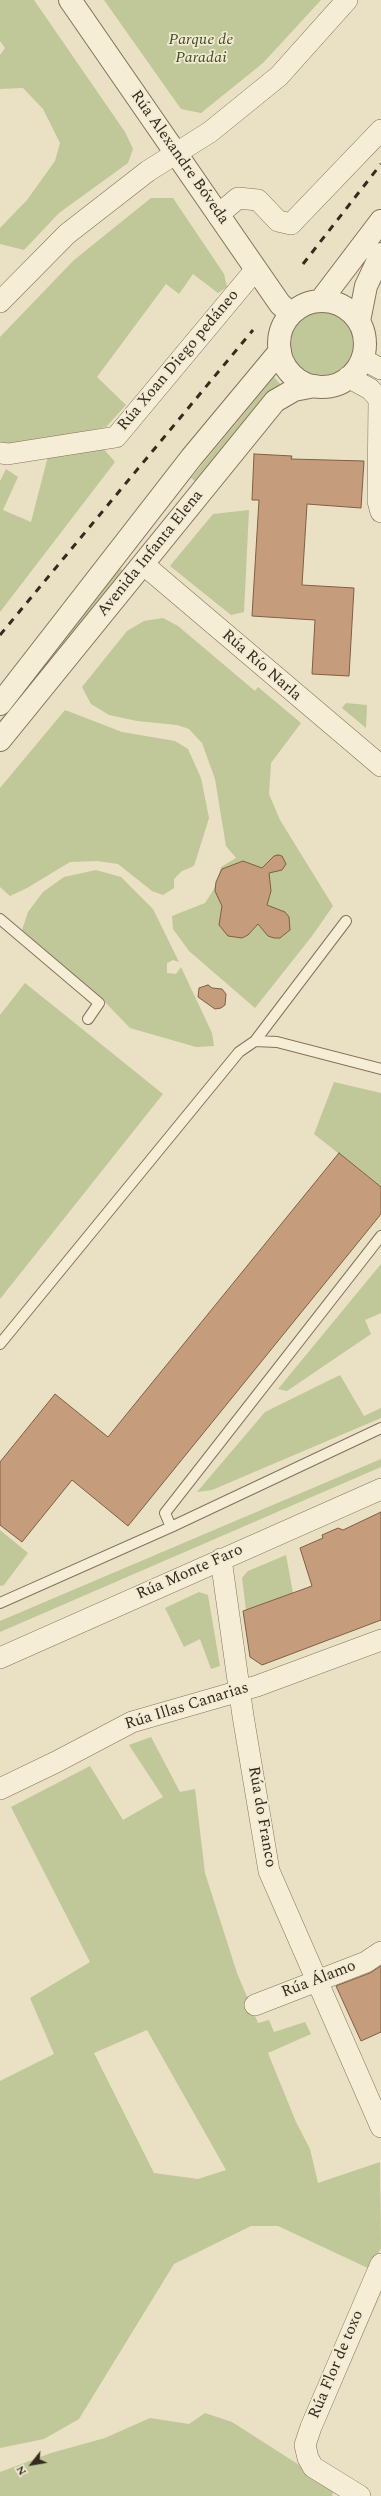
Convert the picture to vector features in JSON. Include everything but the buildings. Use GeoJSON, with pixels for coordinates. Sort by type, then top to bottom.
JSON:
{"type":"FeatureCollection","features":[{"type":"Feature","properties":{"kind":"street","name":"Rúa Alexandre Bóveda"},"geometry":{"type":"LineString","coordinates":[[70,0],[280,304],[291,314]]}},
{"type":"Feature","properties":{"kind":"street"},"geometry":{"type":"LineString","coordinates":[[0,302],[67,234],[148,171],[210,132],[279,76],[347,0]]}},
{"type":"Feature","properties":{"kind":"street"},"geometry":{"type":"LineString","coordinates":[[218,215],[238,198],[258,200],[278,221],[291,224],[381,130]]}},
{"type":"Feature","properties":{"kind":"street"},"geometry":{"type":"LineString","coordinates":[[320,300],[381,221]]}},
{"type":"Feature","properties":{"kind":"street"},"geometry":{"type":"LineString","coordinates":[[359,321],[366,286],[381,254]]}},
{"type":"Feature","properties":{"kind":"street","name":"Rúa Xoan Diego pedáneo"},"geometry":{"type":"LineString","coordinates":[[0,453],[8,454],[116,437],[256,269]]}},
{"type":"Feature","properties":{"kind":"street"},"geometry":{"type":"LineString","coordinates":[[320,300],[339,304],[350,311],[359,321],[364,333],[365,346],[372,364],[329,386],[315,386],[302,382],[292,374],[284,363],[280,351],[280,337],[284,325],[291,314],[301,306],[320,300]]}},
{"type":"Feature","properties":{"kind":"street","name":"Avenida Infanta Elena"},"geometry":{"type":"LineString","coordinates":[[0,704],[176,477],[280,351]]}},
{"type":"Feature","properties":{"kind":"street"},"geometry":{"type":"LineString","coordinates":[[348,377],[370,389],[380,400],[378,501],[381,512]]}},
{"type":"Feature","properties":{"kind":"street","name":"Avenida Infanta Elena"},"geometry":{"type":"LineString","coordinates":[[0,740],[275,401],[294,390],[315,386]]}},
{"type":"Feature","properties":{"kind":"street","name":"Rúa Río Narla"},"geometry":{"type":"LineString","coordinates":[[143,564],[381,766]]}},
{"type":"Feature","properties":{"kind":"street","name":"Rúa Monte Faro"},"geometry":{"type":"LineString","coordinates":[[0,1658],[381,1489]]}},
{"type":"Feature","properties":{"kind":"street","name":"Rúa do Franco"},"geometry":{"type":"LineString","coordinates":[[221,1559],[240,1691],[269,1871],[381,2126]]}},
{"type":"Feature","properties":{"kind":"street","name":"Rúa Illas Canarias"},"geometry":{"type":"LineString","coordinates":[[0,1789],[56,1762],[132,1722],[240,1691],[381,1640]]}},
{"type":"Feature","properties":{"kind":"street","name":"Rúa Álamo"},"geometry":{"type":"LineString","coordinates":[[255,2005],[366,1962],[381,1952]]}},
{"type":"Feature","properties":{"kind":"street","name":"Rúa Flor de toxo"},"geometry":{"type":"LineString","coordinates":[[360,2496],[313,2467],[308,2458],[305,2445],[310,2427],[381,2264]]}},
{"type":"Feature","properties":{"kind":"lane"},"geometry":{"type":"LineString","coordinates":[[0,920],[99,1003],[88,1019]]}},
{"type":"Feature","properties":{"kind":"lane"},"geometry":{"type":"LineString","coordinates":[[0,1344],[239,1052],[255,1041],[346,921]]}},
{"type":"Feature","properties":{"kind":"lane"},"geometry":{"type":"LineString","coordinates":[[255,1041],[278,1042],[381,1069]]}},
{"type":"Feature","properties":{"kind":"lane"},"geometry":{"type":"LineString","coordinates":[[171,1527],[165,1512],[381,1236]]}},
{"type":"Feature","properties":{"kind":"lane"},"geometry":{"type":"LineString","coordinates":[[0,1603],[171,1527],[381,1428]]}},
{"type":"Feature","properties":{"kind":"green space"},"geometry":{"type":"Polygon","coordinates":[[[0,0],[34,0],[125,132],[133,149],[128,163],[59,213],[24,250],[0,244],[0,228],[27,200],[55,161],[60,143],[43,109],[23,88],[0,89],[0,55],[5,48],[0,41],[0,0]]]}},
{"type":"Feature","properties":{"kind":"green space","name":"Parque de Paradai"},"geometry":{"type":"Polygon","coordinates":[[[104,0],[321,0],[263,63],[201,113],[181,109],[104,0]]]}},
{"type":"Feature","properties":{"kind":"green space"},"geometry":{"type":"Polygon","coordinates":[[[151,198],[173,198],[224,274],[227,287],[218,293],[193,274],[179,294],[166,284],[97,377],[126,405],[106,427],[16,446],[0,443],[0,337],[74,260],[151,198]]]}},
{"type":"Feature","properties":{"kind":"green space"},"geometry":{"type":"Polygon","coordinates":[[[322,309],[334,312],[345,319],[352,330],[355,342],[352,354],[345,365],[334,372],[322,375],[310,372],[299,365],[292,354],[289,342],[292,330],[299,319],[310,312],[322,309]]]}},
{"type":"Feature","properties":{"kind":"green space"},"geometry":{"type":"Polygon","coordinates":[[[274,377],[282,386],[198,484],[191,478],[274,377]]]}},
{"type":"Feature","properties":{"kind":"green space"},"geometry":{"type":"Polygon","coordinates":[[[101,446],[115,462],[0,612],[0,481],[6,469],[18,477],[3,510],[31,522],[48,456],[101,446]]]}},
{"type":"Feature","properties":{"kind":"green space"},"geometry":{"type":"Polygon","coordinates":[[[249,510],[244,612],[231,615],[170,566],[213,514],[249,510]]]}},
{"type":"Feature","properties":{"kind":"green space"},"geometry":{"type":"Polygon","coordinates":[[[118,567],[125,572],[0,731],[0,720],[118,567]]]}},
{"type":"Feature","properties":{"kind":"green space"},"geometry":{"type":"Polygon","coordinates":[[[163,618],[178,626],[255,691],[258,687],[301,723],[271,763],[269,794],[280,820],[333,906],[312,936],[255,1008],[189,951],[173,929],[172,916],[205,903],[214,889],[221,867],[236,858],[226,846],[215,779],[202,743],[189,729],[177,725],[137,721],[109,715],[91,704],[82,687],[127,631],[144,621],[163,618]]]}},
{"type":"Feature","properties":{"kind":"green space"},"geometry":{"type":"Polygon","coordinates":[[[346,703],[367,705],[366,728],[342,708],[346,703]]]}},
{"type":"Feature","properties":{"kind":"green space"},"geometry":{"type":"Polygon","coordinates":[[[65,710],[122,732],[175,741],[188,749],[201,778],[209,818],[194,866],[182,871],[174,879],[174,888],[163,895],[152,891],[118,864],[97,861],[70,862],[27,888],[10,896],[0,887],[0,788],[65,710]]]}},
{"type":"Feature","properties":{"kind":"green space"},"geometry":{"type":"Polygon","coordinates":[[[96,870],[121,877],[153,909],[179,962],[173,960],[167,963],[167,973],[176,974],[181,967],[212,1033],[214,1046],[196,1047],[130,1028],[103,1000],[22,930],[28,912],[43,892],[64,877],[96,870]]]}},
{"type":"Feature","properties":{"kind":"green space"},"geometry":{"type":"Polygon","coordinates":[[[25,983],[163,1094],[0,1299],[0,1015],[25,983]]]}},
{"type":"Feature","properties":{"kind":"green space"},"geometry":{"type":"Polygon","coordinates":[[[334,1082],[381,1093],[381,1187],[314,1134],[334,1082]]]}},
{"type":"Feature","properties":{"kind":"green space"},"geometry":{"type":"Polygon","coordinates":[[[381,1264],[381,1313],[365,1320],[371,1334],[287,1391],[278,1389],[381,1264]]]}},
{"type":"Feature","properties":{"kind":"green space"},"geometry":{"type":"Polygon","coordinates":[[[340,1375],[364,1416],[381,1408],[381,1418],[212,1490],[197,1492],[265,1412],[340,1375]]]}},
{"type":"Feature","properties":{"kind":"green space"},"geometry":{"type":"Polygon","coordinates":[[[381,1459],[381,1467],[0,1632],[0,1621],[381,1459]]]}},
{"type":"Feature","properties":{"kind":"green space"},"geometry":{"type":"Polygon","coordinates":[[[0,1530],[28,1553],[4,1585],[0,1586],[0,1530]]]}},
{"type":"Feature","properties":{"kind":"green space"},"geometry":{"type":"Polygon","coordinates":[[[286,1555],[293,1593],[246,1610],[242,1578],[248,1571],[286,1555]]]}},
{"type":"Feature","properties":{"kind":"green space"},"geometry":{"type":"Polygon","coordinates":[[[199,1592],[208,1595],[220,1666],[211,1669],[200,1639],[184,1647],[165,1608],[199,1592]]]}},
{"type":"Feature","properties":{"kind":"green space"},"geometry":{"type":"Polygon","coordinates":[[[151,1737],[180,1792],[195,1789],[205,1873],[237,1973],[258,2023],[269,2020],[274,2032],[305,2022],[311,2034],[268,2053],[296,2122],[310,2149],[318,2183],[380,2162],[381,2248],[370,2269],[278,2226],[251,2226],[174,2264],[79,2419],[44,2439],[0,2448],[0,2081],[54,2054],[30,1998],[90,1962],[11,1807],[90,1766],[123,1820],[163,1797],[129,1745],[151,1737]],[[147,2030],[94,2053],[154,2173],[198,2179],[226,2170],[147,2030]]]}},
{"type":"Feature","properties":{"kind":"green space"},"geometry":{"type":"Polygon","coordinates":[[[205,2413],[232,2422],[307,2470],[334,2489],[332,2496],[0,2496],[0,2472],[51,2453],[105,2438],[150,2418],[189,2424],[205,2413]]]}},
{"type":"Feature","properties":{"kind":"railway"},"geometry":{"type":"LineString","coordinates":[[303,264],[381,164]]}},
{"type":"Feature","properties":{"kind":"railway"},"geometry":{"type":"LineString","coordinates":[[0,635],[253,330]]}}]}
